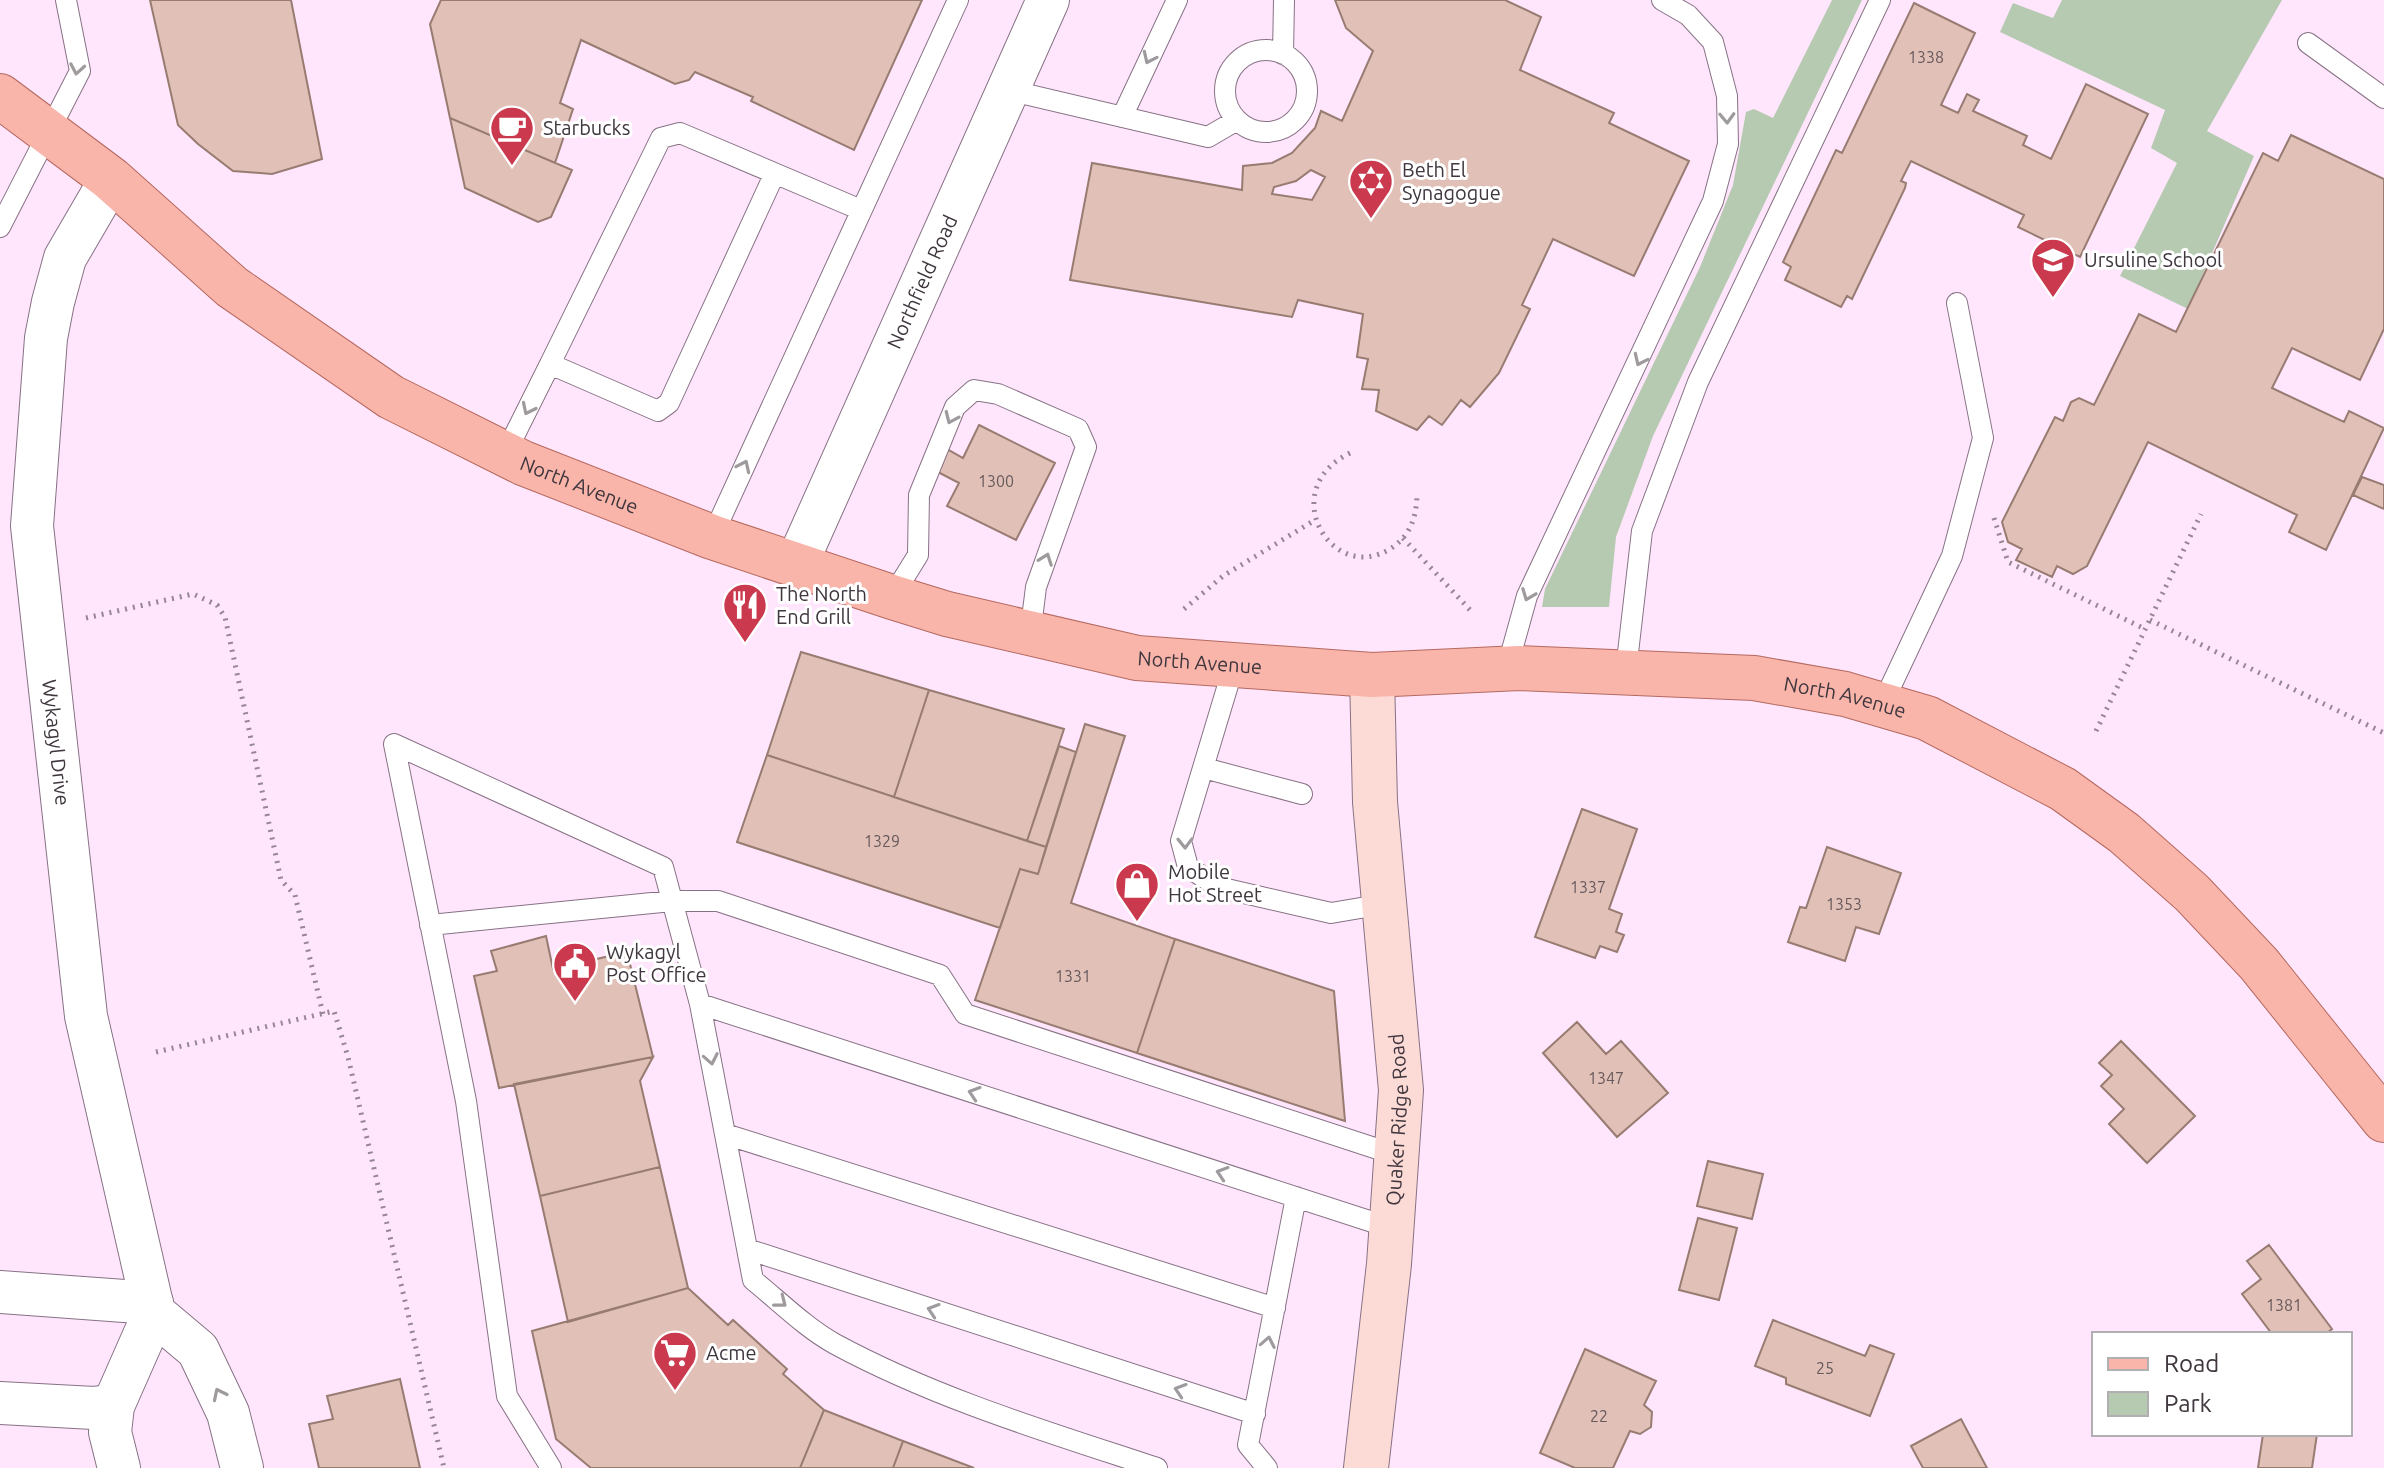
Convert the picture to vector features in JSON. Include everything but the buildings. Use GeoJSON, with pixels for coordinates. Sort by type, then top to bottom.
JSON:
{"type":"FeatureCollection","features":[{"type":"Feature","properties":{"kind":"main road","name":"North Avenue"},"geometry":{"type":"LineString","coordinates":[[0,96],[111,179],[232,287],[391,397],[505,454],[712,537],[892,597],[1030,635],[1137,658],[1372,675],[1507,668],[1626,670],[1754,678],[1845,694],[1927,718],[2063,789],[2124,833],[2192,893],[2259,964],[2384,1120]]}},
{"type":"Feature","properties":{"kind":"street","name":"Northfield Road"},"geometry":{"type":"LineString","coordinates":[[796,565],[1048,0]]}},
{"type":"Feature","properties":{"kind":"street","name":"Wykagyl Drive"},"geometry":{"type":"LineString","coordinates":[[111,179],[65,258],[53,302],[46,338],[32,526],[86,1016],[153,1308]]}},
{"type":"Feature","properties":{"kind":"street","name":"Quaker Ridge Road"},"geometry":{"type":"LineString","coordinates":[[1366,1468],[1391,1228],[1401,1090],[1375,802],[1372,675]]}},
{"type":"Feature","properties":{"kind":"street"},"geometry":{"type":"LineString","coordinates":[[0,1292],[153,1308],[198,1350],[228,1413],[242,1468]]}},
{"type":"Feature","properties":{"kind":"street"},"geometry":{"type":"LineString","coordinates":[[119,1468],[110,1432],[113,1406],[153,1308]]}},
{"type":"Feature","properties":{"kind":"street"},"geometry":{"type":"LineString","coordinates":[[0,1403],[94,1408],[113,1406]]}},
{"type":"Feature","properties":{"kind":"lane"},"geometry":{"type":"LineString","coordinates":[[0,227],[80,71],[66,0]]}},
{"type":"Feature","properties":{"kind":"lane"},"geometry":{"type":"LineString","coordinates":[[712,537],[958,0]]}},
{"type":"Feature","properties":{"kind":"lane"},"geometry":{"type":"LineString","coordinates":[[1122,117],[1177,0]]}},
{"type":"Feature","properties":{"kind":"lane"},"geometry":{"type":"LineString","coordinates":[[1283,54],[1284,0]]}},
{"type":"Feature","properties":{"kind":"lane"},"geometry":{"type":"LineString","coordinates":[[1507,668],[1527,596],[1713,201],[1728,144],[1727,96],[1713,42],[1688,15],[1662,0]]}},
{"type":"Feature","properties":{"kind":"lane"},"geometry":{"type":"LineString","coordinates":[[1626,670],[1642,531],[1698,382],[1880,0]]}},
{"type":"Feature","properties":{"kind":"lane"},"geometry":{"type":"LineString","coordinates":[[2308,43],[2384,98]]}},
{"type":"Feature","properties":{"kind":"lane"},"geometry":{"type":"LineString","coordinates":[[1263,50],[1283,54],[1299,66],[1305,78],[1305,105],[1298,117],[1274,131],[1248,127],[1237,120],[1226,96],[1231,71],[1250,54],[1263,50]]}},
{"type":"Feature","properties":{"kind":"lane"},"geometry":{"type":"LineString","coordinates":[[1008,90],[1208,137],[1237,120]]}},
{"type":"Feature","properties":{"kind":"lane"},"geometry":{"type":"LineString","coordinates":[[505,454],[661,138],[680,133],[861,210]]}},
{"type":"Feature","properties":{"kind":"lane"},"geometry":{"type":"LineString","coordinates":[[550,364],[658,411],[669,403],[774,175]]}},
{"type":"Feature","properties":{"kind":"lane"},"geometry":{"type":"LineString","coordinates":[[1882,705],[1952,556],[1983,438],[1957,303]]}},
{"type":"Feature","properties":{"kind":"lane"},"geometry":{"type":"LineString","coordinates":[[892,597],[918,555],[919,495],[955,407],[974,390],[998,394],[1078,429],[1086,447],[1036,587],[1030,635]]}},
{"type":"Feature","properties":{"kind":"lane"},"geometry":{"type":"LineString","coordinates":[[1234,665],[1181,841],[1188,867],[1218,887],[1331,913],[1384,904]]}},
{"type":"Feature","properties":{"kind":"lane"},"geometry":{"type":"LineString","coordinates":[[551,1468],[507,1396],[466,1101],[394,744],[663,867],[700,1004],[753,1280],[832,1343],[996,1415],[1157,1468]]}},
{"type":"Feature","properties":{"kind":"lane"},"geometry":{"type":"LineString","coordinates":[[1204,768],[1302,794]]}},
{"type":"Feature","properties":{"kind":"lane"},"geometry":{"type":"LineString","coordinates":[[430,925],[672,901],[718,901],[940,975],[965,1014],[1396,1155]]}},
{"type":"Feature","properties":{"kind":"lane"},"geometry":{"type":"LineString","coordinates":[[700,1004],[1391,1228]]}},
{"type":"Feature","properties":{"kind":"lane"},"geometry":{"type":"LineString","coordinates":[[725,1134],[1275,1308]]}},
{"type":"Feature","properties":{"kind":"lane"},"geometry":{"type":"LineString","coordinates":[[1267,1468],[1248,1445],[1296,1197]]}},
{"type":"Feature","properties":{"kind":"lane"},"geometry":{"type":"LineString","coordinates":[[747,1249],[1255,1414]]}},
{"type":"Feature","properties":{"kind":"path"},"geometry":{"type":"LineString","coordinates":[[1350,453],[1335,461],[1315,487],[1315,520],[1334,547],[1350,554],[1383,553],[1403,538],[1416,514],[1417,496]]}},
{"type":"Feature","properties":{"kind":"path"},"geometry":{"type":"LineString","coordinates":[[1977,461],[2008,562],[2145,629]]}},
{"type":"Feature","properties":{"kind":"path"},"geometry":{"type":"LineString","coordinates":[[2096,731],[2201,514]]}},
{"type":"Feature","properties":{"kind":"path"},"geometry":{"type":"LineString","coordinates":[[1184,609],[1223,576],[1315,520]]}},
{"type":"Feature","properties":{"kind":"path"},"geometry":{"type":"LineString","coordinates":[[1403,538],[1472,612]]}},
{"type":"Feature","properties":{"kind":"path"},"geometry":{"type":"LineString","coordinates":[[86,618],[193,594],[217,605],[225,617],[281,880],[295,895],[323,1014]]}},
{"type":"Feature","properties":{"kind":"path"},"geometry":{"type":"LineString","coordinates":[[2150,620],[2384,733]]}},
{"type":"Feature","properties":{"kind":"path"},"geometry":{"type":"LineString","coordinates":[[156,1052],[334,1011],[348,1057],[444,1468]]}},
{"type":"Feature","properties":{"kind":"green space"},"geometry":{"type":"Polygon","coordinates":[[[1832,0],[1862,0],[1653,436],[1616,537],[1609,607],[1542,607],[1545,589],[1700,267],[1733,185],[1746,112],[1754,109],[1773,118],[1832,0]]]}},
{"type":"Feature","properties":{"kind":"green space"},"geometry":{"type":"Polygon","coordinates":[[[2062,0],[2282,0],[2207,131],[2254,156],[2188,309],[2120,276],[2177,163],[2151,148],[2165,110],[2000,32],[2013,3],[2053,18],[2062,0]]]}},
{"type":"Feature","properties":{"kind":"place","name":"Starbucks"},"geometry":{"type":"Point","coordinates":[512,167]}},
{"type":"Feature","properties":{"kind":"place","name":"Beth El Synagogue"},"geometry":{"type":"Point","coordinates":[1371,220]}},
{"type":"Feature","properties":{"kind":"place","name":"Ursuline School"},"geometry":{"type":"Point","coordinates":[2053,299]}},
{"type":"Feature","properties":{"kind":"place","name":"The North End Grill"},"geometry":{"type":"Point","coordinates":[745,644]}},
{"type":"Feature","properties":{"kind":"place","name":"Mobile Hot Street"},"geometry":{"type":"Point","coordinates":[1137,923]}},
{"type":"Feature","properties":{"kind":"place","name":"Wykagyl Post Office"},"geometry":{"type":"Point","coordinates":[575,1003]}},
{"type":"Feature","properties":{"kind":"place","name":"Acme"},"geometry":{"type":"Point","coordinates":[675,1392]}}]}
